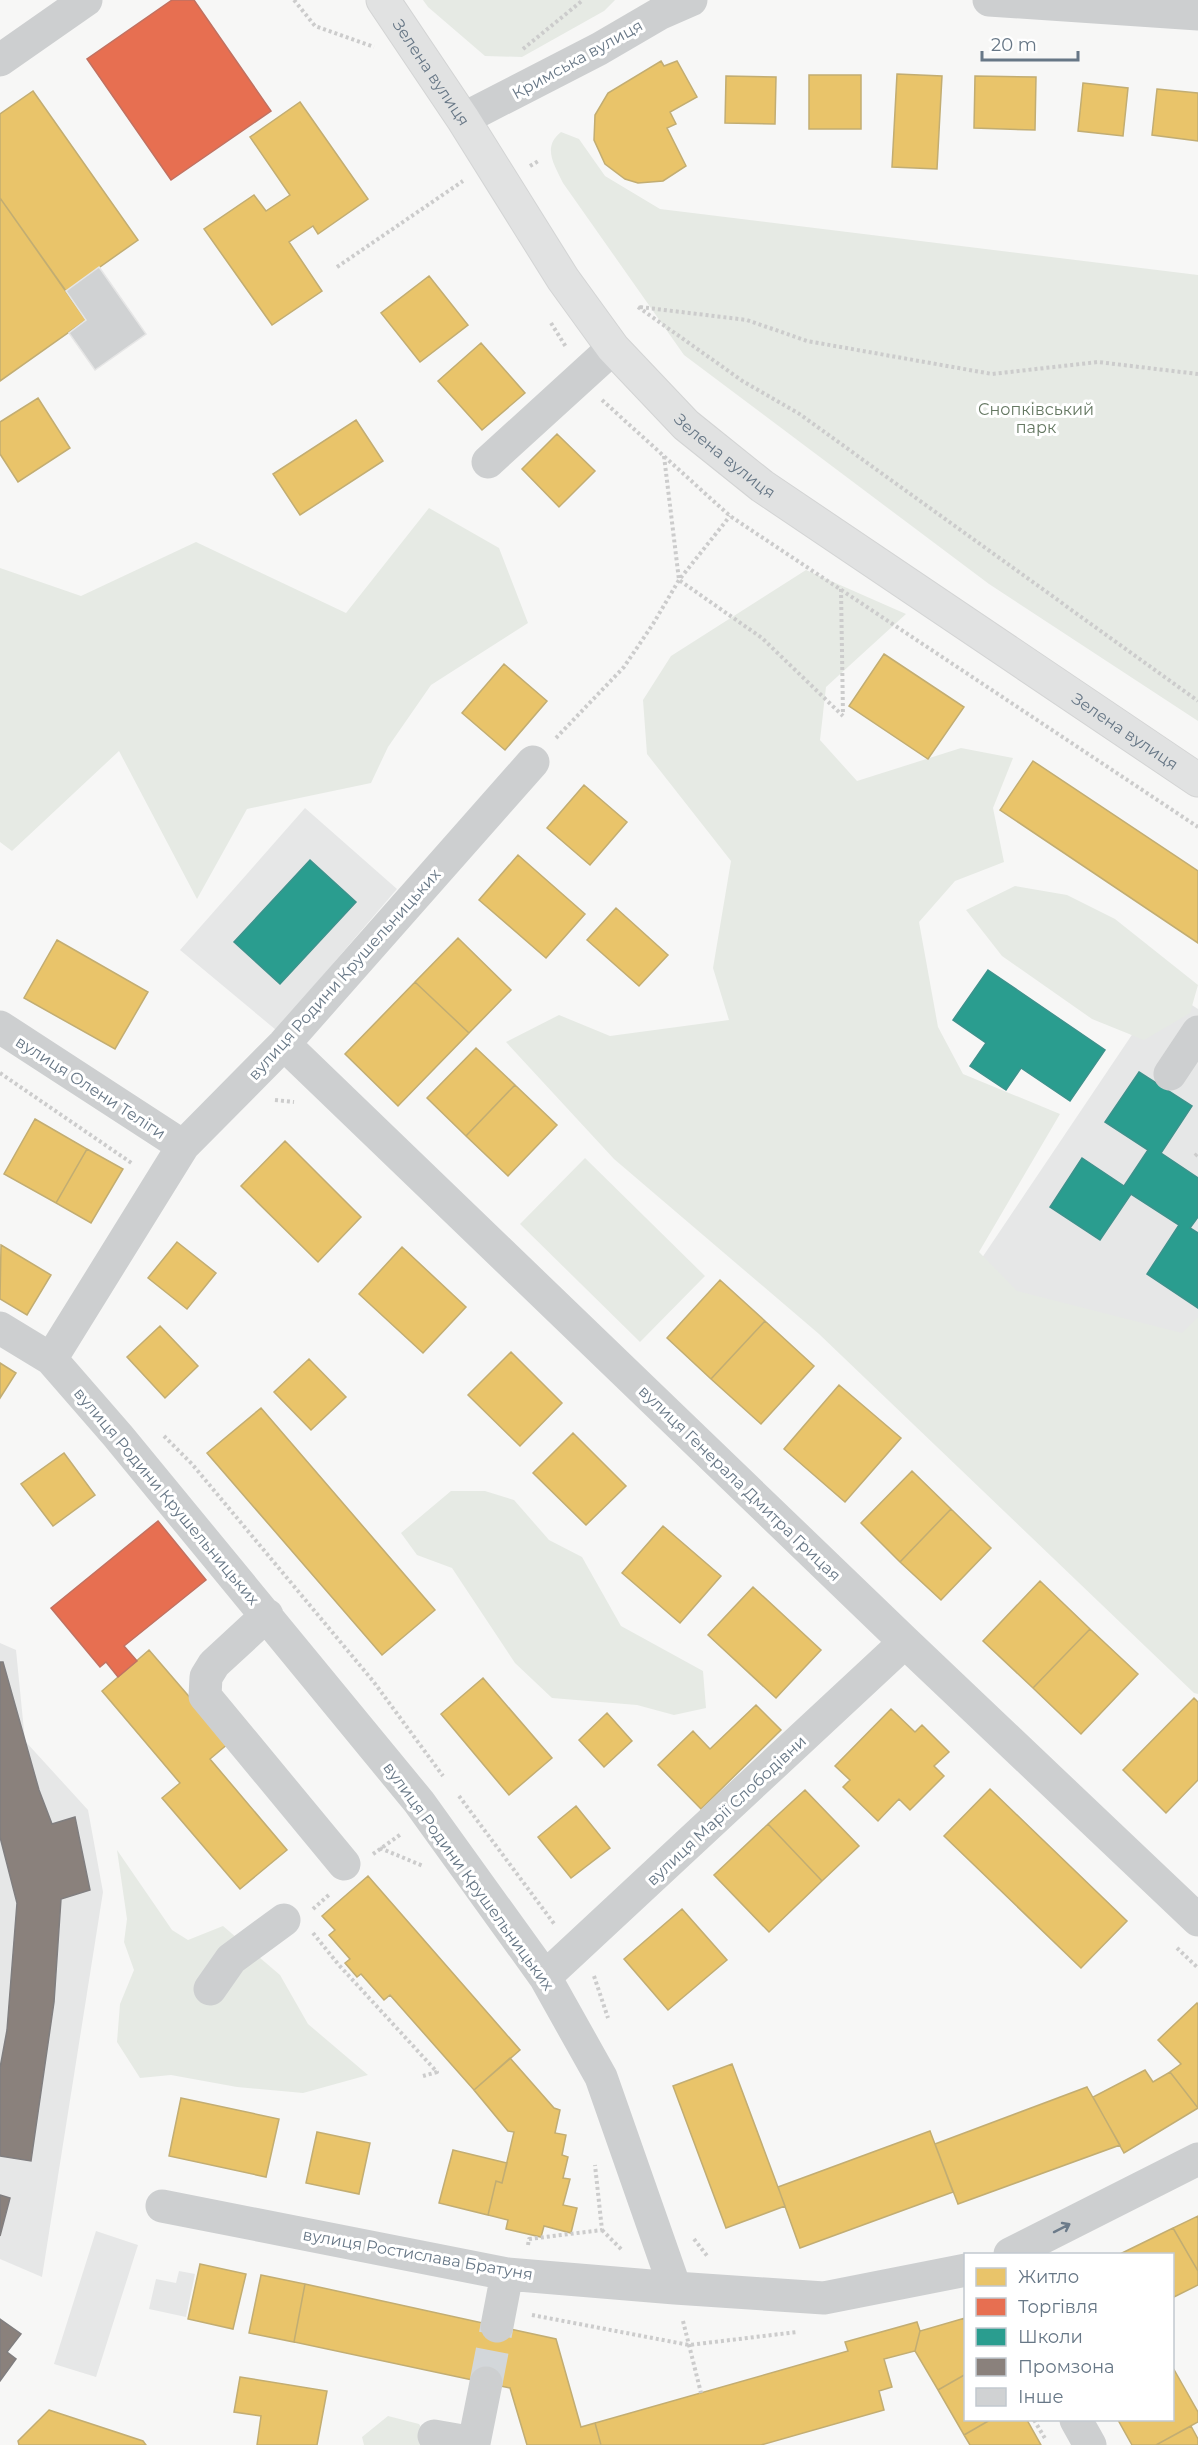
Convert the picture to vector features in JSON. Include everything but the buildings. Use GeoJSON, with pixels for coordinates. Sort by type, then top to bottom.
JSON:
{"type":"FeatureCollection","features":[{"type":"Feature","properties":{"kind":"main road","name":"Зелена вулиця"},"geometry":{"type":"LineString","coordinates":[[383,0],[463,119],[564,279],[613,348],[686,425],[762,486],[1198,780]]}},
{"type":"Feature","properties":{"kind":"street"},"geometry":{"type":"LineString","coordinates":[[5,46],[86,0]]}},
{"type":"Feature","properties":{"kind":"street","name":"Кримська вулиця"},"geometry":{"type":"LineString","coordinates":[[463,119],[603,57],[659,14],[692,0]]}},
{"type":"Feature","properties":{"kind":"street"},"geometry":{"type":"LineString","coordinates":[[989,0],[1068,2],[1198,15]]}},
{"type":"Feature","properties":{"kind":"street"},"geometry":{"type":"LineString","coordinates":[[488,462],[613,348]]}},
{"type":"Feature","properties":{"kind":"street","name":"вулиця Родини Крушельницьких"},"geometry":{"type":"LineString","coordinates":[[533,762],[284,1044],[183,1146],[51,1359],[267,1615],[419,1802],[545,1977],[601,2077],[675,2288]]}},
{"type":"Feature","properties":{"kind":"street","name":"вулиця Олени Теліги"},"geometry":{"type":"LineString","coordinates":[[0,1027],[183,1146]]}},
{"type":"Feature","properties":{"kind":"street"},"geometry":{"type":"LineString","coordinates":[[1170,1074],[1198,1032]]}},
{"type":"Feature","properties":{"kind":"street","name":"вулиця Генерала Дмитра Грицая"},"geometry":{"type":"LineString","coordinates":[[284,1044],[905,1642],[1198,1920]]}},
{"type":"Feature","properties":{"kind":"street"},"geometry":{"type":"LineString","coordinates":[[0,1328],[51,1359]]}},
{"type":"Feature","properties":{"kind":"street"},"geometry":{"type":"LineString","coordinates":[[267,1615],[214,1664],[206,1677],[205,1696],[350,1869]]}},
{"type":"Feature","properties":{"kind":"street","name":"вулиця Марії Слободівни"},"geometry":{"type":"LineString","coordinates":[[545,1977],[575,1952],[905,1642]]}},
{"type":"Feature","properties":{"kind":"street"},"geometry":{"type":"LineString","coordinates":[[210,1989],[231,1959],[300,1919]]}},
{"type":"Feature","properties":{"kind":"street"},"geometry":{"type":"LineString","coordinates":[[1012,2253],[1198,2159]]}},
{"type":"Feature","properties":{"kind":"street","name":"вулиця Ростислава Братуня"},"geometry":{"type":"LineString","coordinates":[[162,2205],[507,2274],[675,2288],[824,2298],[964,2270]]}},
{"type":"Feature","properties":{"kind":"street"},"geometry":{"type":"LineString","coordinates":[[497,2326],[507,2274]]}},
{"type":"Feature","properties":{"kind":"street"},"geometry":{"type":"LineString","coordinates":[[434,2436],[474,2443],[486,2383]]}},
{"type":"Feature","properties":{"kind":"street"},"geometry":{"type":"LineString","coordinates":[[1077,2421],[1090,2445]]}},
{"type":"Feature","properties":{"kind":"path"},"geometry":{"type":"LineString","coordinates":[[294,0],[315,26],[376,47]]}},
{"type":"Feature","properties":{"kind":"path"},"geometry":{"type":"LineString","coordinates":[[514,56],[577,2],[583,0]]}},
{"type":"Feature","properties":{"kind":"path"},"geometry":{"type":"LineString","coordinates":[[337,267],[463,181]]}},
{"type":"Feature","properties":{"kind":"path"},"geometry":{"type":"LineString","coordinates":[[1198,374],[1098,362],[992,374],[807,341],[747,320],[638,307],[744,382],[798,413],[1198,701]]}},
{"type":"Feature","properties":{"kind":"path"},"geometry":{"type":"LineString","coordinates":[[664,456],[679,580],[762,638],[843,716],[841,589]]}},
{"type":"Feature","properties":{"kind":"path"},"geometry":{"type":"LineString","coordinates":[[533,762],[624,667],[679,580],[730,516]]}},
{"type":"Feature","properties":{"kind":"path"},"geometry":{"type":"LineString","coordinates":[[0,1073],[141,1170]]}},
{"type":"Feature","properties":{"kind":"path"},"geometry":{"type":"LineString","coordinates":[[156,1428],[192,1464],[321,1618],[373,1681],[450,1784]]}},
{"type":"Feature","properties":{"kind":"path"},"geometry":{"type":"LineString","coordinates":[[457,1793],[575,1952],[589,1959],[610,2026]]}},
{"type":"Feature","properties":{"kind":"path"},"geometry":{"type":"LineString","coordinates":[[405,1832],[350,1869],[300,1919],[437,2072],[423,2076]]}},
{"type":"Feature","properties":{"kind":"path"},"geometry":{"type":"LineString","coordinates":[[569,2236],[602,2230],[595,2163]]}},
{"type":"Feature","properties":{"kind":"path"},"geometry":{"type":"LineString","coordinates":[[688,2231],[710,2260]]}},
{"type":"Feature","properties":{"kind":"path"},"geometry":{"type":"LineString","coordinates":[[689,2345],[701,2393]]}},
{"type":"Feature","properties":{"kind":"path"},"geometry":{"type":"LineString","coordinates":[[1036,2421],[1049,2445]]}},
{"type":"Feature","properties":{"kind":"shaded area"},"geometry":{"type":"Polygon","coordinates":[[[305,808],[397,889],[276,1030],[180,950],[305,808]]]}},
{"type":"Feature","properties":{"kind":"shaded area"},"geometry":{"type":"Polygon","coordinates":[[[1164,987],[1198,1009],[1198,1474],[951,1304],[1164,987]]]}},
{"type":"Feature","properties":{"kind":"shaded area"},"geometry":{"type":"Polygon","coordinates":[[[0,1643],[16,1650],[25,1741],[88,1810],[103,1892],[42,2277],[0,2259],[0,1643]]]}},
{"type":"Feature","properties":{"kind":"shaded area"},"geometry":{"type":"Polygon","coordinates":[[[96,2231],[138,2245],[96,2377],[54,2364],[96,2231]]]}},
{"type":"Feature","properties":{"kind":"shaded area"},"geometry":{"type":"Polygon","coordinates":[[[179,2271],[195,2274],[186,2317],[149,2309],[156,2279],[176,2283],[179,2271]]]}},
{"type":"Feature","properties":{"kind":"green space"},"geometry":{"type":"Polygon","coordinates":[[[423,0],[615,0],[604,11],[522,57],[485,56],[428,7],[423,0]]]}},
{"type":"Feature","properties":{"kind":"green space","name":"Снопківський парк"},"geometry":{"type":"Polygon","coordinates":[[[561,132],[579,139],[605,176],[660,209],[1198,275],[1198,721],[989,584],[684,355],[563,183],[553,162],[551,150],[555,138],[561,132]]]}},
{"type":"Feature","properties":{"kind":"green space"},"geometry":{"type":"Polygon","coordinates":[[[429,508],[499,548],[528,623],[431,685],[388,747],[371,783],[247,809],[197,899],[119,751],[12,851],[0,842],[0,568],[81,596],[196,542],[346,613],[429,508]]]}},
{"type":"Feature","properties":{"kind":"green space"},"geometry":{"type":"Polygon","coordinates":[[[806,570],[906,614],[826,687],[820,740],[857,781],[961,748],[1013,758],[993,808],[1004,862],[955,881],[919,922],[938,1027],[963,1074],[1060,1114],[979,1252],[1017,1291],[1182,1333],[1198,1317],[1198,1694],[1194,1693],[819,1334],[614,1159],[506,1042],[559,1015],[610,1036],[729,1020],[713,968],[731,861],[647,754],[643,700],[671,656],[806,570]]]}},
{"type":"Feature","properties":{"kind":"green space"},"geometry":{"type":"Polygon","coordinates":[[[1015,886],[1067,895],[1115,919],[1198,985],[1190,1013],[1144,1040],[1092,1019],[1002,956],[966,910],[1015,886]]]}},
{"type":"Feature","properties":{"kind":"green space"},"geometry":{"type":"Polygon","coordinates":[[[585,1158],[705,1276],[640,1342],[520,1224],[585,1158]]]}},
{"type":"Feature","properties":{"kind":"green space"},"geometry":{"type":"Polygon","coordinates":[[[451,1491],[485,1491],[514,1500],[549,1540],[582,1557],[621,1626],[703,1671],[706,1708],[674,1715],[637,1705],[552,1698],[515,1663],[452,1568],[417,1555],[401,1533],[451,1491]]]}},
{"type":"Feature","properties":{"kind":"green space"},"geometry":{"type":"Polygon","coordinates":[[[117,1850],[172,1930],[188,1940],[223,1926],[280,1975],[308,2024],[368,2075],[303,2093],[237,2087],[171,2075],[140,2078],[117,2042],[120,2004],[134,1970],[124,1942],[127,1919],[117,1850]]]}},
{"type":"Feature","properties":{"kind":"green space"},"geometry":{"type":"Polygon","coordinates":[[[388,2416],[419,2424],[433,2445],[364,2445],[362,2437],[388,2416]]]}},
{"type":"Feature","properties":{"kind":"tunnel"},"geometry":{"type":"LineString","coordinates":[[486,2383],[497,2326]]}}]}
